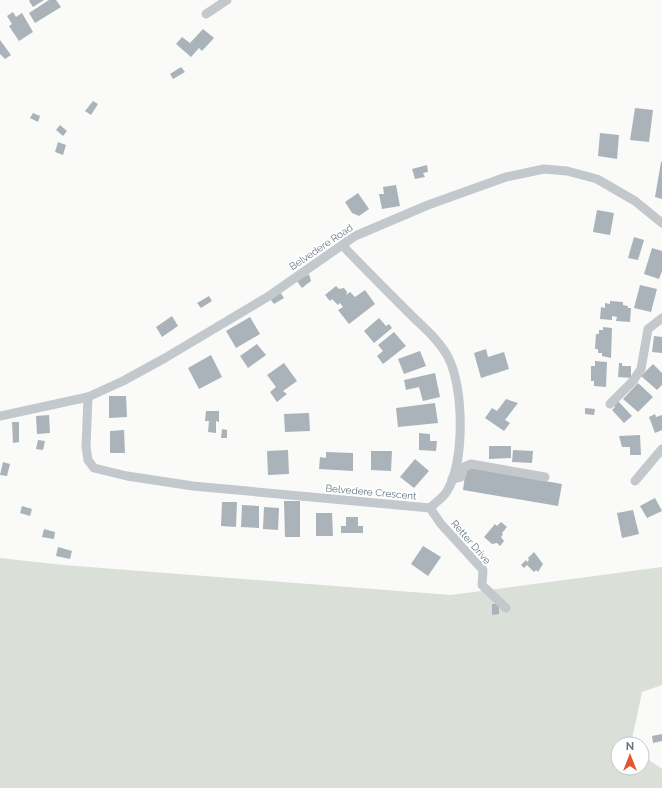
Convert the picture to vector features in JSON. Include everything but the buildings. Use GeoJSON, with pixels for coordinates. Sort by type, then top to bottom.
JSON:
{"type":"FeatureCollection","features":[{"type":"Feature","properties":{"kind":"street"},"geometry":{"type":"LineString","coordinates":[[206,14],[227,0]]}},
{"type":"Feature","properties":{"kind":"street","name":"Belvedere Road"},"geometry":{"type":"LineString","coordinates":[[0,416],[88,397],[122,381],[214,330],[269,296],[342,245],[369,230],[428,205],[506,177],[544,169],[566,171],[597,179],[635,201],[662,223]]}},
{"type":"Feature","properties":{"kind":"street","name":"Belvedere Crescent"},"geometry":{"type":"LineString","coordinates":[[88,397],[86,446],[88,460],[94,468],[127,476],[193,486],[430,508],[447,491],[452,479],[459,447],[461,419],[454,374],[448,357],[430,335],[342,245]]}},
{"type":"Feature","properties":{"kind":"street"},"geometry":{"type":"LineString","coordinates":[[610,404],[641,369],[648,329],[662,318]]}},
{"type":"Feature","properties":{"kind":"street"},"geometry":{"type":"LineString","coordinates":[[635,481],[662,449]]}},
{"type":"Feature","properties":{"kind":"street"},"geometry":{"type":"LineString","coordinates":[[452,479],[461,477],[464,467],[471,464],[545,477]]}},
{"type":"Feature","properties":{"kind":"street","name":"Retter Drive"},"geometry":{"type":"LineString","coordinates":[[430,508],[441,524],[483,570],[482,585],[506,608]]}},
{"type":"Feature","properties":{"kind":"shaded area"},"geometry":{"type":"Polygon","coordinates":[[[0,558],[63,565],[451,595],[662,567],[662,685],[642,692],[633,736],[610,736],[610,776],[650,776],[650,761],[662,769],[662,788],[0,788],[0,558]]]}}]}
